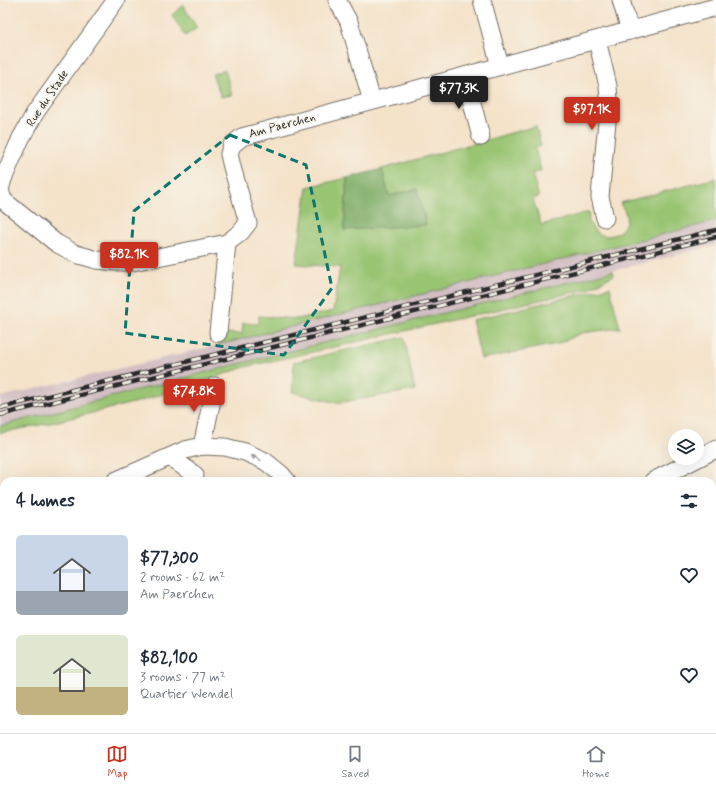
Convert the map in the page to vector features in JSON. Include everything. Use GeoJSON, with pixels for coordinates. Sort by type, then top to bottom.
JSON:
{"type":"FeatureCollection","features":[{"type":"Feature","properties":{"kind":"street","name":"Rue du Stade"},"geometry":{"type":"LineString","coordinates":[[2,202],[0,190],[3,180],[21,138],[35,113],[116,0]]}},
{"type":"Feature","properties":{"kind":"street"},"geometry":{"type":"LineString","coordinates":[[337,0],[349,22],[372,101]]}},
{"type":"Feature","properties":{"kind":"street"},"geometry":{"type":"LineString","coordinates":[[482,0],[500,66]]}},
{"type":"Feature","properties":{"kind":"street"},"geometry":{"type":"LineString","coordinates":[[621,0],[630,31]]}},
{"type":"Feature","properties":{"kind":"street","name":"Am Paerchen"},"geometry":{"type":"LineString","coordinates":[[227,242],[241,232],[248,223],[229,154],[232,145],[242,137],[716,7]]}},
{"type":"Feature","properties":{"kind":"street"},"geometry":{"type":"LineString","coordinates":[[597,40],[608,86],[609,100],[600,197],[605,218]]}},
{"type":"Feature","properties":{"kind":"street"},"geometry":{"type":"LineString","coordinates":[[465,76],[481,137]]}},
{"type":"Feature","properties":{"kind":"street"},"geometry":{"type":"LineString","coordinates":[[2,202],[56,242],[76,254],[97,260],[133,262],[227,242],[218,334]]}},
{"type":"Feature","properties":{"kind":"street"},"geometry":{"type":"LineString","coordinates":[[202,446],[215,386]]}},
{"type":"Feature","properties":{"kind":"street"},"geometry":{"type":"LineString","coordinates":[[124,477],[185,450],[202,446],[225,447],[245,452],[265,461],[284,477]]}},
{"type":"Feature","properties":{"kind":"street"},"geometry":{"type":"LineString","coordinates":[[661,477],[716,449]]}},
{"type":"Feature","properties":{"kind":"street"},"geometry":{"type":"LineString","coordinates":[[170,457],[195,475],[194,477]]}},
{"type":"Feature","properties":{"kind":"highlighted area"},"geometry":{"type":"Polygon","coordinates":[[[230,135],[306,165],[332,288],[284,355],[125,333],[134,211],[230,135]]]}},
{"type":"Feature","properties":{"kind":"shaded area"},"geometry":{"type":"Polygon","coordinates":[[[716,221],[716,245],[214,370],[0,426],[0,397],[218,345],[716,221]]]}},
{"type":"Feature","properties":{"kind":"green space"},"geometry":{"type":"Polygon","coordinates":[[[183,5],[197,28],[185,36],[172,15],[183,5]]]}},
{"type":"Feature","properties":{"kind":"green space"},"geometry":{"type":"Polygon","coordinates":[[[225,70],[232,95],[221,97],[212,74],[225,70]]]}},
{"type":"Feature","properties":{"kind":"green space"},"geometry":{"type":"Polygon","coordinates":[[[536,126],[541,146],[535,148],[541,171],[532,174],[539,197],[533,199],[541,225],[589,212],[589,223],[597,233],[609,236],[616,234],[625,225],[625,212],[620,203],[716,178],[716,221],[218,345],[219,340],[225,333],[242,334],[243,323],[258,324],[259,316],[297,319],[333,311],[340,267],[296,264],[307,187],[347,178],[344,229],[426,225],[417,189],[389,196],[382,169],[536,126]]]}},
{"type":"Feature","properties":{"kind":"green space"},"geometry":{"type":"Polygon","coordinates":[[[382,169],[389,196],[417,189],[426,225],[344,230],[347,178],[382,169]]]}},
{"type":"Feature","properties":{"kind":"green space"},"geometry":{"type":"Polygon","coordinates":[[[613,271],[614,275],[588,289],[245,367],[141,401],[55,422],[0,433],[0,426],[214,370],[613,271]]]}},
{"type":"Feature","properties":{"kind":"green space"},"geometry":{"type":"Polygon","coordinates":[[[610,287],[620,328],[582,333],[557,344],[481,359],[472,320],[610,287]]]}},
{"type":"Feature","properties":{"kind":"green space"},"geometry":{"type":"Polygon","coordinates":[[[404,337],[415,390],[338,403],[292,392],[294,362],[404,337]]]}},
{"type":"Feature","properties":{"kind":"railway"},"geometry":{"type":"LineString","coordinates":[[0,408],[716,230]]}},
{"type":"Feature","properties":{"kind":"railway"},"geometry":{"type":"LineString","coordinates":[[0,415],[716,237]]}}]}
